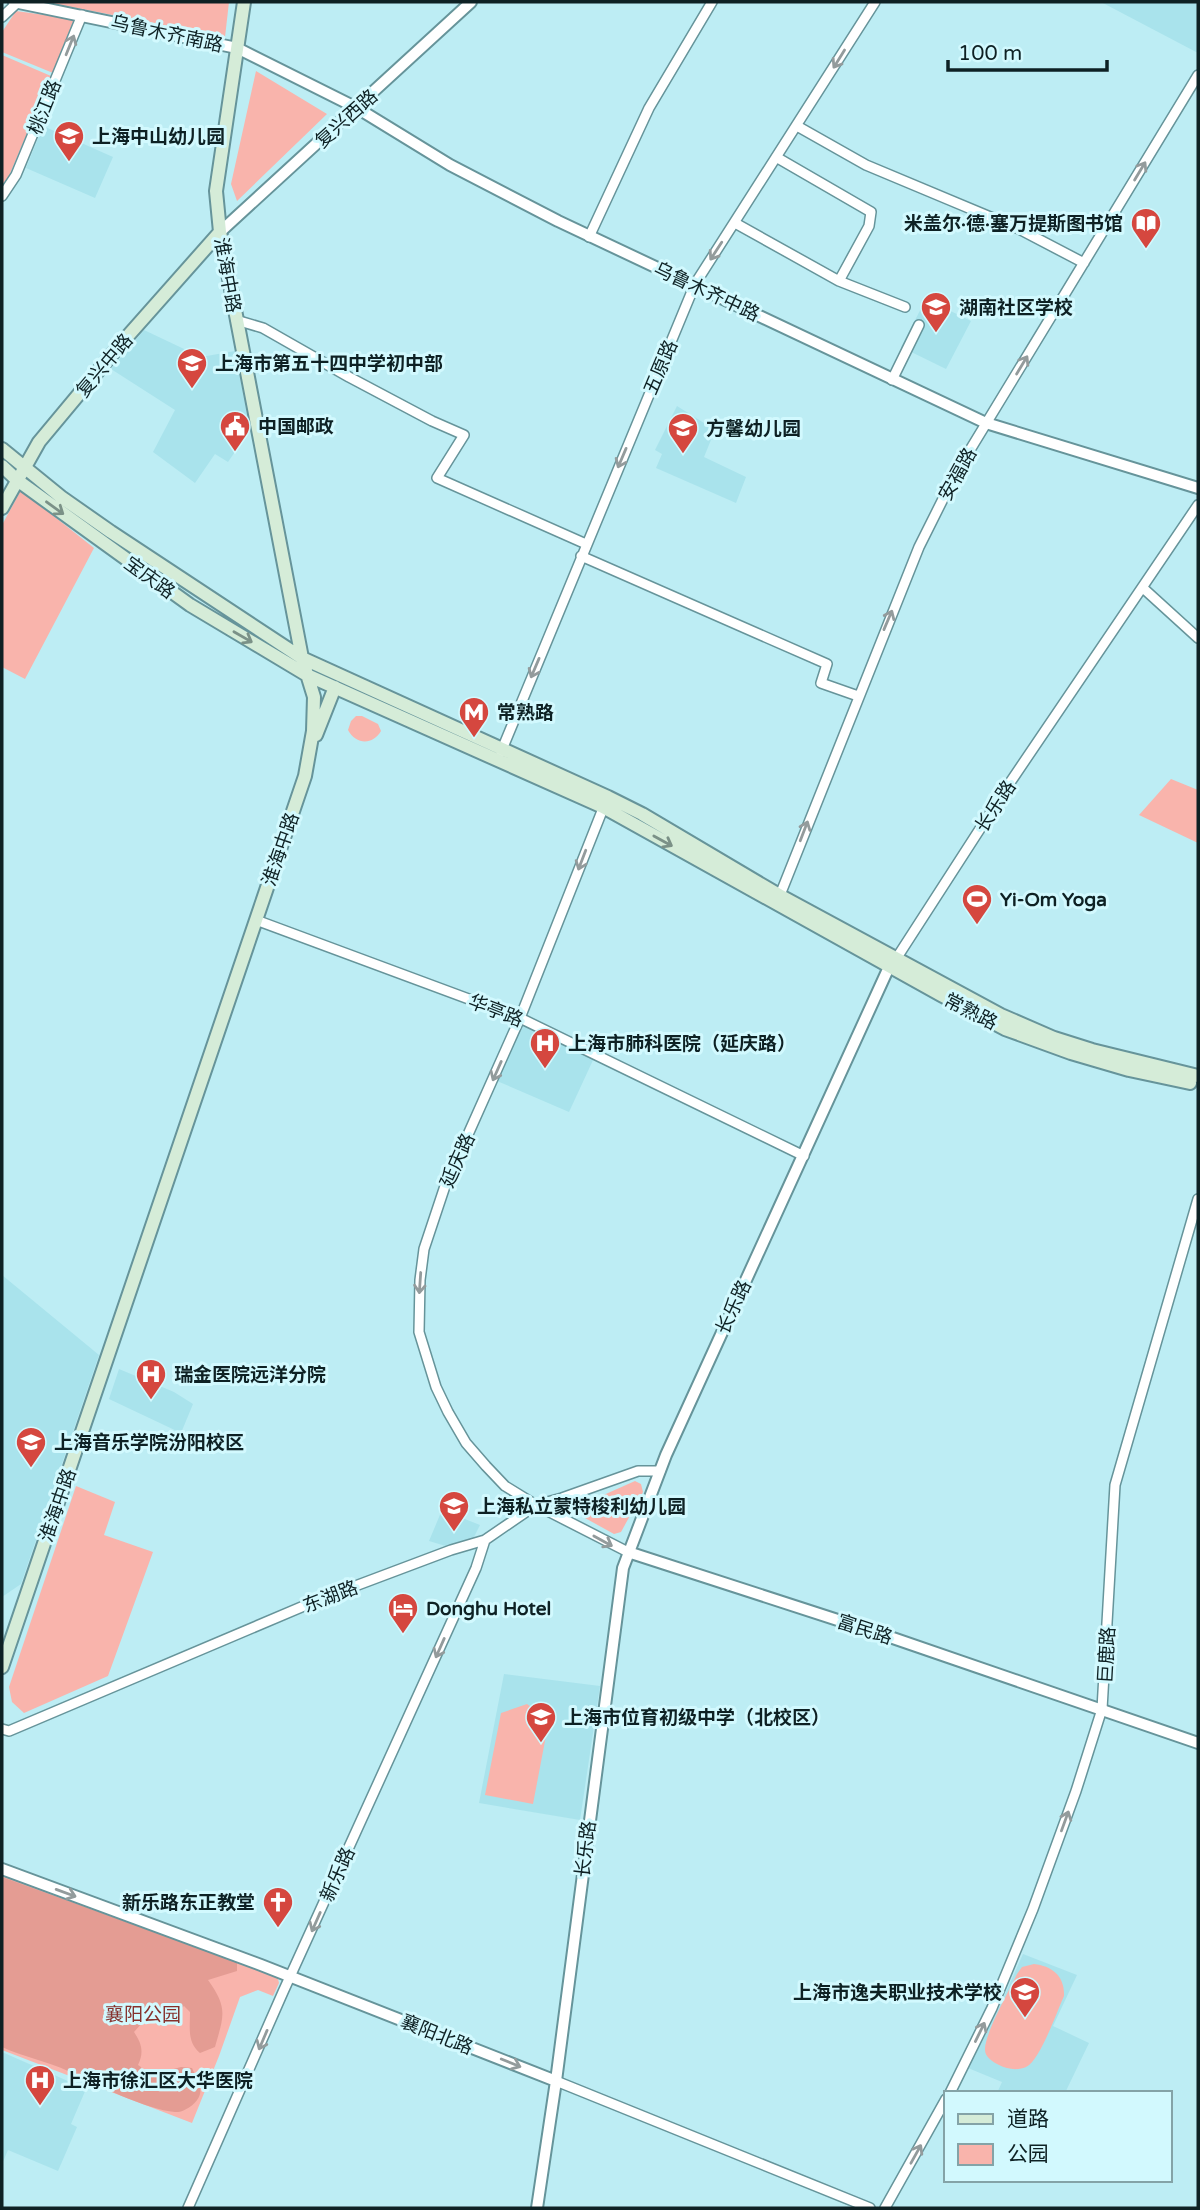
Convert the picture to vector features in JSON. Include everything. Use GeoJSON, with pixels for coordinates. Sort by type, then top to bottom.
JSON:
{"type":"FeatureCollection","features":[{"type":"Feature","properties":{"kind":"main road","name":"淮海中路"},"geometry":{"type":"LineString","coordinates":[[2,1667],[305,776],[313,731],[314,698],[302,658],[236,320],[220,232],[216,191],[244,2]]}},
{"type":"Feature","properties":{"kind":"main road","name":"复兴中路"},"geometry":{"type":"LineString","coordinates":[[2,508],[39,442],[220,232]]}},
{"type":"Feature","properties":{"kind":"main road","name":"宝庆路"},"geometry":{"type":"LineString","coordinates":[[2,449],[61,497],[111,532],[302,658]]}},
{"type":"Feature","properties":{"kind":"main road","name":"宝庆路"},"geometry":{"type":"LineString","coordinates":[[2,466],[17,480],[190,606],[307,675]]}},
{"type":"Feature","properties":{"kind":"main road","name":"常熟路"},"geometry":{"type":"LineString","coordinates":[[302,658],[500,755]]}},
{"type":"Feature","properties":{"kind":"main road","name":"常熟路"},"geometry":{"type":"LineString","coordinates":[[307,675],[605,802],[642,814],[778,899],[1005,1028],[1117,1067],[1198,1084]]}},
{"type":"Feature","properties":{"kind":"main road"},"geometry":{"type":"LineString","coordinates":[[309,752],[335,687]]}},
{"type":"Feature","properties":{"kind":"main road","name":"常熟路"},"geometry":{"type":"LineString","coordinates":[[892,963],[1054,1038],[1132,1062],[1198,1076]]}},
{"type":"Feature","properties":{"kind":"main road","name":"常熟路"},"geometry":{"type":"LineString","coordinates":[[1184,1074],[1189,1069],[1198,1070]]}},
{"type":"Feature","properties":{"kind":"street","name":"乌鲁木齐南路"},"geometry":{"type":"LineString","coordinates":[[15,2],[237,48]]}},
{"type":"Feature","properties":{"kind":"street"},"geometry":{"type":"LineString","coordinates":[[2,18],[15,2]]}},
{"type":"Feature","properties":{"kind":"street","name":"复兴西路"},"geometry":{"type":"LineString","coordinates":[[220,232],[471,2]]}},
{"type":"Feature","properties":{"kind":"street"},"geometry":{"type":"LineString","coordinates":[[589,237],[649,108],[712,2]]}},
{"type":"Feature","properties":{"kind":"street","name":"五原路"},"geometry":{"type":"LineString","coordinates":[[500,755],[695,284],[797,126],[871,3]]}},
{"type":"Feature","properties":{"kind":"street","name":"桃江路"},"geometry":{"type":"LineString","coordinates":[[2,196],[16,175],[82,15]]}},
{"type":"Feature","properties":{"kind":"street","name":"乌鲁木齐中路"},"geometry":{"type":"LineString","coordinates":[[237,48],[357,108],[450,164],[589,237],[695,284],[986,424],[1198,488]]}},
{"type":"Feature","properties":{"kind":"street","name":"安福路"},"geometry":{"type":"LineString","coordinates":[[778,899],[919,547],[956,473],[1198,75]]}},
{"type":"Feature","properties":{"kind":"street"},"geometry":{"type":"LineString","coordinates":[[797,126],[866,165],[1019,229],[1084,263]]}},
{"type":"Feature","properties":{"kind":"street"},"geometry":{"type":"LineString","coordinates":[[776,157],[871,212],[869,226],[839,281]]}},
{"type":"Feature","properties":{"kind":"street"},"geometry":{"type":"LineString","coordinates":[[735,223],[839,281],[905,307]]}},
{"type":"Feature","properties":{"kind":"street"},"geometry":{"type":"LineString","coordinates":[[236,320],[263,328],[349,377],[464,435],[437,478],[586,544]]}},
{"type":"Feature","properties":{"kind":"street"},"geometry":{"type":"LineString","coordinates":[[892,380],[919,325]]}},
{"type":"Feature","properties":{"kind":"street","name":"长乐路"},"geometry":{"type":"LineString","coordinates":[[537,2208],[623,1568],[628,1552],[707,1363],[892,963],[1198,505]]}},
{"type":"Feature","properties":{"kind":"street"},"geometry":{"type":"LineString","coordinates":[[581,556],[827,664],[821,682],[858,696]]}},
{"type":"Feature","properties":{"kind":"street"},"geometry":{"type":"LineString","coordinates":[[1143,588],[1198,638]]}},
{"type":"Feature","properties":{"kind":"street","name":"延庆路"},"geometry":{"type":"LineString","coordinates":[[536,1505],[505,1486],[485,1466],[460,1433],[436,1387],[419,1332],[418,1311],[424,1249],[445,1186],[520,1018],[605,802]]}},
{"type":"Feature","properties":{"kind":"street","name":"华亭路"},"geometry":{"type":"LineString","coordinates":[[256,920],[520,1018],[804,1156]]}},
{"type":"Feature","properties":{"kind":"street","name":"巨鹿路"},"geometry":{"type":"LineString","coordinates":[[951,2091],[992,2008],[1033,1909],[1076,1791],[1102,1709],[1115,1485],[1198,1199]]}},
{"type":"Feature","properties":{"kind":"street","name":"东湖路"},"geometry":{"type":"LineString","coordinates":[[2,1729],[9,1731],[318,1600],[485,1540],[536,1505],[638,1471],[660,1471]]}},
{"type":"Feature","properties":{"kind":"street","name":"富民路"},"geometry":{"type":"LineString","coordinates":[[536,1505],[628,1552],[887,1636],[1198,1743]]}},
{"type":"Feature","properties":{"kind":"street","name":"新乐路"},"geometry":{"type":"LineString","coordinates":[[188,2208],[476,1569],[485,1540]]}},
{"type":"Feature","properties":{"kind":"street","name":"襄阳北路"},"geometry":{"type":"LineString","coordinates":[[2,1869],[291,1977],[870,2208]]}},
{"type":"Feature","properties":{"kind":"street"},"geometry":{"type":"LineString","coordinates":[[885,2208],[944,2103]]}},
{"type":"Feature","properties":{"kind":"shaded area"},"geometry":{"type":"Polygon","coordinates":[[[1101,2],[1198,2],[1198,53],[1101,2]]]}},
{"type":"Feature","properties":{"kind":"shaded area","name":"上海中山幼儿园"},"geometry":{"type":"Polygon","coordinates":[[[43,126],[113,157],[95,198],[26,168],[43,126]]]}},
{"type":"Feature","properties":{"kind":"shaded area","name":"湖南社区学校"},"geometry":{"type":"Polygon","coordinates":[[[926,299],[971,321],[946,369],[901,347],[926,299]]]}},
{"type":"Feature","properties":{"kind":"shaded area","name":"上海市第五十四中学初中部"},"geometry":{"type":"Polygon","coordinates":[[[144,330],[201,357],[235,351],[250,430],[228,462],[215,454],[195,483],[153,452],[175,410],[111,369],[144,330]]]}},
{"type":"Feature","properties":{"kind":"shaded area","name":"方馨幼儿园"},"geometry":{"type":"Polygon","coordinates":[[[677,406],[715,430],[704,457],[746,477],[736,503],[656,468],[662,454],[655,450],[677,406]]]}},
{"type":"Feature","properties":{"kind":"shaded area","name":"上海市肺科医院（延庆路）"},"geometry":{"type":"Polygon","coordinates":[[[522,1022],[594,1058],[569,1112],[497,1081],[522,1022]]]}},
{"type":"Feature","properties":{"kind":"shaded area","name":"上海音乐学院汾阳校区"},"geometry":{"type":"Polygon","coordinates":[[[2,1275],[99,1355],[21,1584],[2,1597],[2,1275]]]}},
{"type":"Feature","properties":{"kind":"shaded area","name":"瑞金医院远洋分院"},"geometry":{"type":"Polygon","coordinates":[[[119,1369],[174,1392],[193,1404],[181,1433],[109,1399],[119,1369]]]}},
{"type":"Feature","properties":{"kind":"shaded area","name":"上海私立蒙特梭利幼儿园"},"geometry":{"type":"Polygon","coordinates":[[[442,1510],[480,1525],[472,1541],[449,1547],[429,1541],[442,1510]]]}},
{"type":"Feature","properties":{"kind":"shaded area","name":"上海市位育初级中学（北校区）"},"geometry":{"type":"Polygon","coordinates":[[[504,1674],[600,1686],[580,1820],[479,1803],[504,1674]]]}},
{"type":"Feature","properties":{"kind":"shaded area","name":"上海市逸夫职业技术学校"},"geometry":{"type":"Polygon","coordinates":[[[1023,1954],[1077,1975],[1053,2026],[1089,2043],[1066,2091],[998,2091],[1002,2082],[968,2068],[1023,1954]]]}},
{"type":"Feature","properties":{"kind":"shaded area","name":"上海市徐汇区大华医院"},"geometry":{"type":"Polygon","coordinates":[[[2,2052],[86,2089],[71,2124],[77,2127],[58,2171],[8,2150],[2,2164],[2,2052]]]}},
{"type":"Feature","properties":{"kind":"green space"},"geometry":{"type":"Polygon","coordinates":[[[46,2],[229,2],[225,37],[46,2]]]}},
{"type":"Feature","properties":{"kind":"green space"},"geometry":{"type":"Polygon","coordinates":[[[16,11],[74,19],[53,73],[2,52],[2,32],[16,11]]]}},
{"type":"Feature","properties":{"kind":"green space"},"geometry":{"type":"Polygon","coordinates":[[[2,55],[51,76],[9,176],[2,185],[2,55]]]}},
{"type":"Feature","properties":{"kind":"green space"},"geometry":{"type":"Polygon","coordinates":[[[256,71],[327,114],[237,201],[231,184],[256,71]]]}},
{"type":"Feature","properties":{"kind":"green space"},"geometry":{"type":"Polygon","coordinates":[[[21,490],[94,548],[25,679],[2,667],[2,525],[21,490]]]}},
{"type":"Feature","properties":{"kind":"green space"},"geometry":{"type":"Polygon","coordinates":[[[356,716],[378,724],[381,731],[378,736],[369,741],[360,741],[351,735],[348,730],[356,716]]]}},
{"type":"Feature","properties":{"kind":"green space"},"geometry":{"type":"Polygon","coordinates":[[[1171,779],[1198,790],[1198,843],[1139,815],[1171,779]]]}},
{"type":"Feature","properties":{"kind":"green space"},"geometry":{"type":"Polygon","coordinates":[[[635,1481],[641,1484],[643,1492],[621,1532],[614,1534],[585,1518],[581,1512],[581,1505],[635,1481]]]}},
{"type":"Feature","properties":{"kind":"green space"},"geometry":{"type":"Polygon","coordinates":[[[76,1486],[115,1502],[104,1535],[153,1552],[108,1676],[24,1713],[12,1702],[9,1687],[76,1486]]]}},
{"type":"Feature","properties":{"kind":"green space"},"geometry":{"type":"Polygon","coordinates":[[[527,1704],[549,1720],[533,1804],[485,1795],[501,1713],[527,1704]]]}},
{"type":"Feature","properties":{"kind":"green space","name":"襄阳公园"},"geometry":{"type":"Polygon","coordinates":[[[2,1873],[277,1975],[279,1983],[273,1996],[258,1990],[240,1997],[192,2123],[2,2050],[2,1873]]]}},
{"type":"Feature","properties":{"kind":"green space","name":"襄阳公园"},"geometry":{"type":"Polygon","coordinates":[[[2,1877],[237,1962],[237,1971],[208,1980],[219,1998],[222,2012],[215,2047],[200,2053],[196,2049],[190,2034],[190,2012],[184,2006],[165,2018],[142,2023],[134,2032],[141,2048],[138,2065],[144,2077],[181,2067],[192,2068],[200,2091],[194,2104],[179,2112],[150,2107],[60,2068],[2,2047],[2,1877]]]}},
{"type":"Feature","properties":{"kind":"green space"},"geometry":{"type":"Polygon","coordinates":[[[1034,1964],[1056,1973],[1062,1983],[1064,1996],[1042,2046],[1031,2063],[1023,2068],[1009,2068],[988,2057],[985,2053],[986,2043],[1017,1974],[1022,1967],[1034,1964]]]}},
{"type":"Feature","properties":{"kind":"place","name":"上海中山幼儿园"},"geometry":{"type":"Point","coordinates":[69,163]}},
{"type":"Feature","properties":{"kind":"place","name":"米盖尔·德·塞万提斯图书馆"},"geometry":{"type":"Point","coordinates":[1146,250]}},
{"type":"Feature","properties":{"kind":"place","name":"湖南社区学校"},"geometry":{"type":"Point","coordinates":[936,334]}},
{"type":"Feature","properties":{"kind":"place","name":"上海市第五十四中学初中部"},"geometry":{"type":"Point","coordinates":[192,390]}},
{"type":"Feature","properties":{"kind":"place","name":"中国邮政"},"geometry":{"type":"Point","coordinates":[235,453]}},
{"type":"Feature","properties":{"kind":"place","name":"方馨幼儿园"},"geometry":{"type":"Point","coordinates":[683,455]}},
{"type":"Feature","properties":{"kind":"place","name":"常熟路"},"geometry":{"type":"Point","coordinates":[474,739]}},
{"type":"Feature","properties":{"kind":"place","name":"Yi-Om Yoga"},"geometry":{"type":"Point","coordinates":[977,926]}},
{"type":"Feature","properties":{"kind":"place","name":"上海市肺科医院（延庆路）"},"geometry":{"type":"Point","coordinates":[545,1070]}},
{"type":"Feature","properties":{"kind":"place","name":"瑞金医院远洋分院"},"geometry":{"type":"Point","coordinates":[151,1401]}},
{"type":"Feature","properties":{"kind":"place","name":"上海音乐学院汾阳校区"},"geometry":{"type":"Point","coordinates":[31,1469]}},
{"type":"Feature","properties":{"kind":"place","name":"上海私立蒙特梭利幼儿园"},"geometry":{"type":"Point","coordinates":[454,1533]}},
{"type":"Feature","properties":{"kind":"place","name":"Donghu Hotel"},"geometry":{"type":"Point","coordinates":[403,1635]}},
{"type":"Feature","properties":{"kind":"place","name":"上海市位育初级中学（北校区）"},"geometry":{"type":"Point","coordinates":[541,1744]}},
{"type":"Feature","properties":{"kind":"place","name":"新乐路东正教堂"},"geometry":{"type":"Point","coordinates":[278,1929]}},
{"type":"Feature","properties":{"kind":"place","name":"上海市逸夫职业技术学校"},"geometry":{"type":"Point","coordinates":[1025,2019]}},
{"type":"Feature","properties":{"kind":"place","name":"上海市徐汇区大华医院"},"geometry":{"type":"Point","coordinates":[40,2107]}}]}
